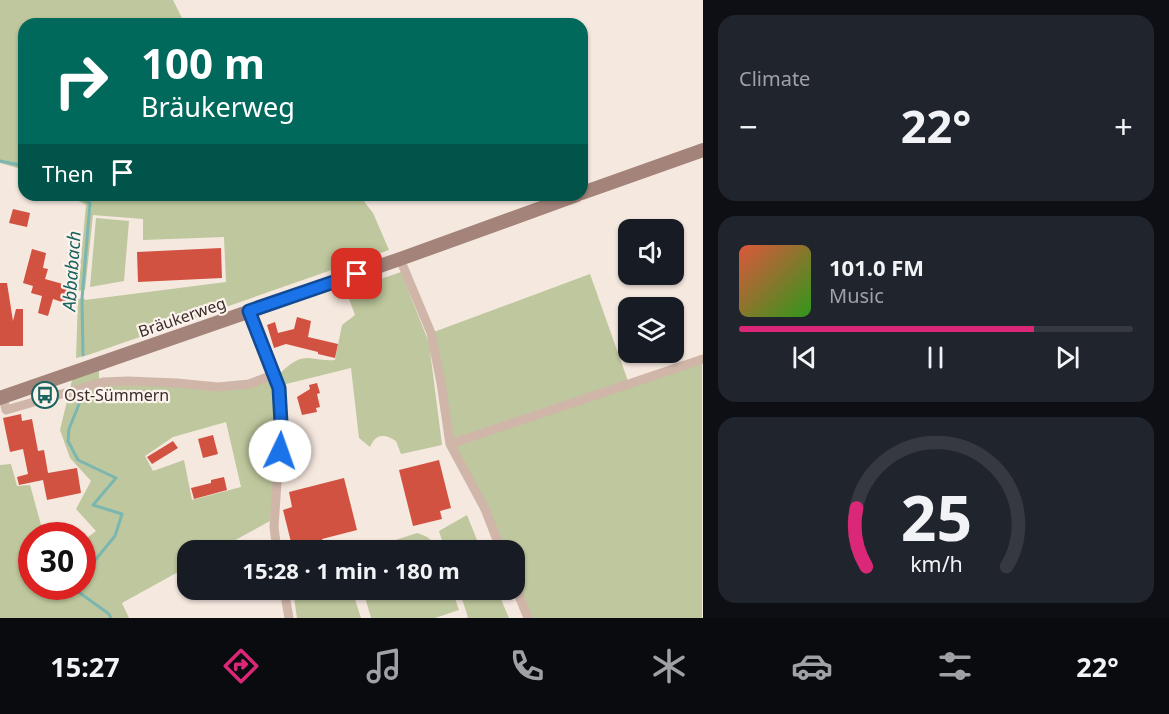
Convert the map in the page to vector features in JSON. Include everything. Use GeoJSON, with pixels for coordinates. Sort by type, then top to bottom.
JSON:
{"type":"FeatureCollection","features":[{"type":"Feature","properties":{"kind":"main road"},"geometry":{"type":"LineString","coordinates":[[588,191],[702,150]]}},
{"type":"Feature","properties":{"kind":"main road","name":"Bräukerweg"},"geometry":{"type":"LineString","coordinates":[[1,398],[560,201]]}},
{"type":"Feature","properties":{"kind":"street"},"geometry":{"type":"LineString","coordinates":[[400,259],[431,333],[450,444],[485,508],[497,540]]}},
{"type":"Feature","properties":{"kind":"street"},"geometry":{"type":"LineString","coordinates":[[249,311],[279,388],[281,423],[274,526],[276,540]]}},
{"type":"Feature","properties":{"kind":"street"},"geometry":{"type":"LineString","coordinates":[[450,444],[702,358]]}},
{"type":"Feature","properties":{"kind":"street"},"geometry":{"type":"LineString","coordinates":[[1,398],[6,411],[103,382],[167,382],[218,387],[249,384],[273,375]]}},
{"type":"Feature","properties":{"kind":"street"},"geometry":{"type":"LineString","coordinates":[[286,600],[289,618]]}},
{"type":"Feature","properties":{"kind":"street"},"geometry":{"type":"LineString","coordinates":[[521,600],[528,618]]}},
{"type":"Feature","properties":{"kind":"green space"},"geometry":{"type":"Polygon","coordinates":[[[0,0],[173,0],[182,18],[18,18],[18,168],[0,163],[0,0]]]}},
{"type":"Feature","properties":{"kind":"green space"},"geometry":{"type":"Polygon","coordinates":[[[78,201],[364,201],[373,213],[389,250],[76,358],[78,299],[226,282],[224,237],[143,240],[143,219],[93,215],[85,290],[78,291],[86,205],[78,201]]]}},
{"type":"Feature","properties":{"kind":"green space"},"geometry":{"type":"Polygon","coordinates":[[[96,218],[129,221],[124,281],[90,287],[96,218]]]}},
{"type":"Feature","properties":{"kind":"green space"},"geometry":{"type":"Polygon","coordinates":[[[401,272],[429,343],[442,445],[401,454],[396,441],[388,437],[378,437],[370,447],[359,438],[351,368],[282,385],[278,375],[300,359],[335,360],[342,325],[355,315],[346,291],[401,272]]]}},
{"type":"Feature","properties":{"kind":"green space"},"geometry":{"type":"Polygon","coordinates":[[[590,274],[618,353],[618,363],[622,363],[629,384],[702,359],[702,618],[528,618],[521,600],[525,600],[525,540],[496,540],[450,444],[431,333],[590,274]]]}},
{"type":"Feature","properties":{"kind":"green space"},"geometry":{"type":"Polygon","coordinates":[[[99,367],[99,386],[178,386],[272,379],[276,390],[279,423],[270,521],[235,540],[177,540],[177,573],[122,603],[129,618],[0,618],[0,465],[11,464],[17,486],[30,485],[40,522],[18,522],[18,600],[96,600],[96,522],[88,522],[76,509],[91,481],[70,458],[60,430],[73,376],[99,367]],[[226,422],[173,437],[145,456],[153,471],[184,460],[192,500],[241,487],[226,422]]]}},
{"type":"Feature","properties":{"kind":"green space"},"geometry":{"type":"Polygon","coordinates":[[[467,515],[477,540],[442,540],[439,531],[467,515]]]}},
{"type":"Feature","properties":{"kind":"green space"},"geometry":{"type":"Polygon","coordinates":[[[417,533],[431,540],[396,540],[417,533]]]}},
{"type":"Feature","properties":{"kind":"green space"},"geometry":{"type":"Polygon","coordinates":[[[294,600],[355,600],[361,618],[297,618],[294,600]]]}},
{"type":"Feature","properties":{"kind":"green space"},"geometry":{"type":"Polygon","coordinates":[[[366,600],[456,600],[459,610],[435,618],[371,618],[366,600]]]}},
{"type":"Feature","properties":{"kind":"green space"},"geometry":{"type":"Polygon","coordinates":[[[462,600],[501,600],[509,618],[466,618],[468,617],[462,600]]]}},
{"type":"Feature","properties":{"kind":"building"},"geometry":{"type":"Polygon","coordinates":[[[13,209],[30,213],[27,227],[9,223],[13,209]]]}},
{"type":"Feature","properties":{"kind":"building"},"geometry":{"type":"Polygon","coordinates":[[[221,248],[222,278],[138,282],[137,252],[221,248]]]}},
{"type":"Feature","properties":{"kind":"building"},"geometry":{"type":"Polygon","coordinates":[[[32,249],[46,253],[43,268],[48,269],[45,279],[70,286],[65,303],[53,299],[48,316],[38,313],[42,296],[31,293],[33,286],[23,283],[32,249]]]}},
{"type":"Feature","properties":{"kind":"building"},"geometry":{"type":"Polygon","coordinates":[[[0,283],[7,283],[13,321],[16,309],[23,309],[23,346],[0,346],[0,283]]]}},
{"type":"Feature","properties":{"kind":"building"},"geometry":{"type":"Polygon","coordinates":[[[297,317],[311,321],[308,337],[338,344],[335,358],[286,344],[274,348],[267,325],[275,322],[278,333],[294,329],[297,317]]]}},
{"type":"Feature","properties":{"kind":"building"},"geometry":{"type":"Polygon","coordinates":[[[317,383],[320,407],[316,408],[317,412],[302,415],[297,397],[310,389],[309,385],[317,383]]]}},
{"type":"Feature","properties":{"kind":"building"},"geometry":{"type":"Polygon","coordinates":[[[21,414],[22,421],[32,419],[38,451],[44,450],[48,473],[77,468],[81,493],[47,500],[43,480],[19,485],[17,477],[28,474],[23,449],[10,452],[3,418],[21,414]]]}},
{"type":"Feature","properties":{"kind":"building"},"geometry":{"type":"Polygon","coordinates":[[[213,435],[218,454],[203,458],[198,439],[213,435]]]}},
{"type":"Feature","properties":{"kind":"building"},"geometry":{"type":"Polygon","coordinates":[[[173,441],[178,448],[152,464],[147,457],[173,441]]]}},
{"type":"Feature","properties":{"kind":"building"},"geometry":{"type":"Polygon","coordinates":[[[439,460],[451,508],[440,511],[442,519],[413,526],[399,470],[439,460]]]}},
{"type":"Feature","properties":{"kind":"building"},"geometry":{"type":"Polygon","coordinates":[[[224,477],[227,490],[194,499],[191,488],[224,477]]]}},
{"type":"Feature","properties":{"kind":"building"},"geometry":{"type":"Polygon","coordinates":[[[344,478],[357,530],[322,540],[290,540],[283,510],[292,507],[289,492],[344,478]]]}},
{"type":"Feature","properties":{"kind":"waterway","name":"Abbabach"},"geometry":{"type":"LineString","coordinates":[[0,161],[18,165]]}},
{"type":"Feature","properties":{"kind":"waterway","name":"Abbabach"},"geometry":{"type":"LineString","coordinates":[[83,355],[82,299],[90,203],[87,201]]}},
{"type":"Feature","properties":{"kind":"waterway","name":"Abbabach"},"geometry":{"type":"LineString","coordinates":[[84,392],[69,429],[68,441],[78,460],[116,478],[93,505],[122,514],[115,536],[96,559]]}},
{"type":"Feature","properties":{"kind":"waterway","name":"Abbabach"},"geometry":{"type":"LineString","coordinates":[[90,600],[111,618]]}},
{"type":"Feature","properties":{"kind":"place","name":"Ost-Sümmern"},"geometry":{"type":"Point","coordinates":[45,395]}},
{"type":"Feature","properties":{"kind":"route"},"geometry":{"type":"LineString","coordinates":[[280,451],[279,388],[249,311],[357,274]]}}]}
